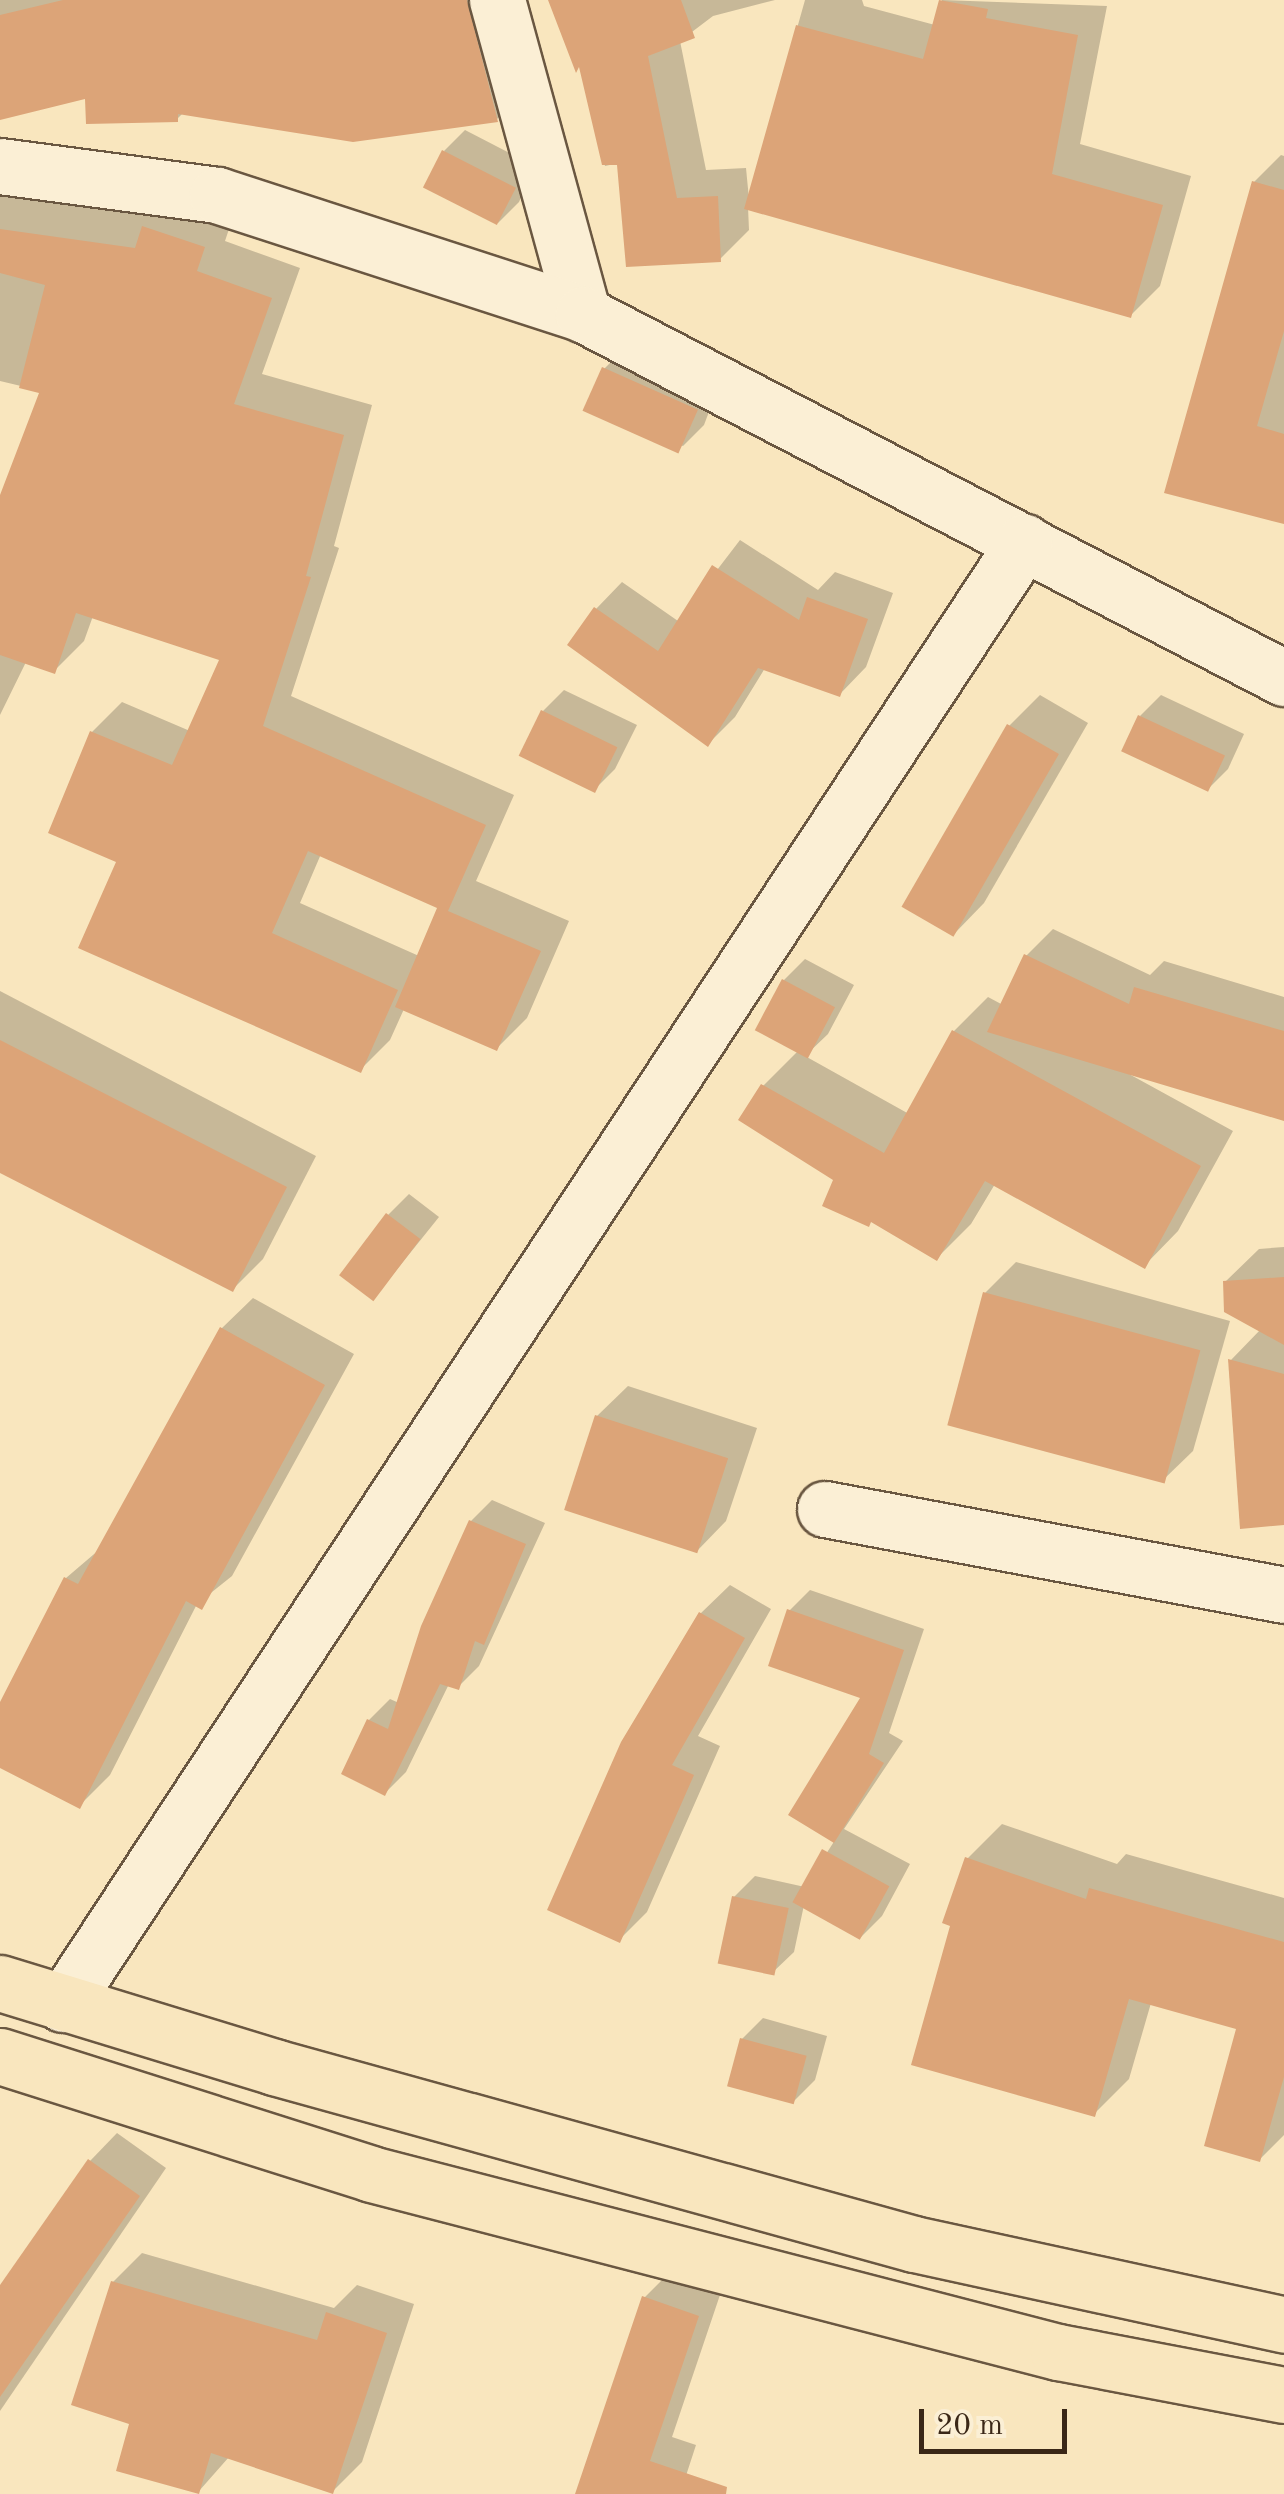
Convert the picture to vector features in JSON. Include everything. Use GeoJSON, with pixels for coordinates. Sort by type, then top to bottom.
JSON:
{"type":"FeatureCollection","features":[{"type":"Feature","properties":{"kind":"highway"},"geometry":{"type":"LineString","coordinates":[[0,1983],[62,2004],[914,2244],[1284,2325]]}},
{"type":"Feature","properties":{"kind":"highway"},"geometry":{"type":"LineString","coordinates":[[4,2065],[408,2184],[1058,2352],[1284,2395]]}},
{"type":"Feature","properties":{"kind":"street"},"geometry":{"type":"LineString","coordinates":[[496,0],[583,314]]}},
{"type":"Feature","properties":{"kind":"street"},"geometry":{"type":"LineString","coordinates":[[0,166],[218,195],[583,314],[1284,678]]}},
{"type":"Feature","properties":{"kind":"street"},"geometry":{"type":"LineString","coordinates":[[62,2004],[1024,542]]}},
{"type":"Feature","properties":{"kind":"street"},"geometry":{"type":"LineString","coordinates":[[825,1509],[1284,1595]]}},
{"type":"Feature","properties":{"kind":"building"},"geometry":{"type":"Polygon","coordinates":[[[63,0],[467,0],[498,122],[353,142],[178,114],[178,122],[86,124],[85,99],[0,120],[0,15],[63,0]]]}},
{"type":"Feature","properties":{"kind":"building"},"geometry":{"type":"Polygon","coordinates":[[[548,0],[681,0],[695,38],[648,56],[677,198],[718,196],[721,262],[626,267],[617,165],[602,165],[579,67],[576,73],[548,0]]]}},
{"type":"Feature","properties":{"kind":"building"},"geometry":{"type":"Polygon","coordinates":[[[939,0],[988,9],[986,18],[1078,35],[1052,174],[1163,205],[1131,318],[744,209],[796,25],[923,59],[939,0]]]}},
{"type":"Feature","properties":{"kind":"building"},"geometry":{"type":"Polygon","coordinates":[[[442,150],[516,188],[497,225],[423,187],[442,150]]]}},
{"type":"Feature","properties":{"kind":"building"},"geometry":{"type":"Polygon","coordinates":[[[1252,181],[1284,190],[1284,331],[1257,426],[1284,434],[1284,524],[1164,493],[1252,181]]]}},
{"type":"Feature","properties":{"kind":"building"},"geometry":{"type":"Polygon","coordinates":[[[142,226],[205,247],[197,271],[272,298],[234,404],[344,435],[306,576],[311,577],[263,726],[486,825],[448,911],[541,951],[497,1051],[395,1007],[437,908],[308,851],[272,933],[398,990],[361,1073],[78,948],[116,862],[48,833],[90,731],[172,765],[219,660],[76,613],[55,674],[0,655],[0,495],[39,393],[19,388],[45,285],[0,273],[0,229],[135,248],[142,226]]]}},
{"type":"Feature","properties":{"kind":"building"},"geometry":{"type":"Polygon","coordinates":[[[602,367],[698,410],[678,454],[582,411],[602,367]]]}},
{"type":"Feature","properties":{"kind":"building"},"geometry":{"type":"Polygon","coordinates":[[[712,565],[799,620],[807,597],[868,619],[840,697],[758,668],[708,747],[567,645],[594,607],[658,651],[712,565]]]}},
{"type":"Feature","properties":{"kind":"building"},"geometry":{"type":"Polygon","coordinates":[[[541,710],[617,747],[595,793],[519,756],[541,710]]]}},
{"type":"Feature","properties":{"kind":"building"},"geometry":{"type":"Polygon","coordinates":[[[1138,715],[1225,756],[1208,792],[1121,751],[1138,715]]]}},
{"type":"Feature","properties":{"kind":"building"},"geometry":{"type":"Polygon","coordinates":[[[1007,724],[1059,754],[953,937],[902,907],[1007,724]]]}},
{"type":"Feature","properties":{"kind":"building"},"geometry":{"type":"Polygon","coordinates":[[[1024,954],[1129,1004],[1134,987],[1284,1031],[1284,1121],[987,1032],[1024,954]]]}},
{"type":"Feature","properties":{"kind":"building"},"geometry":{"type":"Polygon","coordinates":[[[782,979],[835,1007],[808,1058],[755,1030],[782,979]]]}},
{"type":"Feature","properties":{"kind":"building"},"geometry":{"type":"Polygon","coordinates":[[[952,1030],[1201,1166],[1145,1269],[985,1181],[937,1261],[871,1222],[869,1227],[822,1206],[833,1180],[738,1120],[761,1084],[884,1153],[952,1030]]]}},
{"type":"Feature","properties":{"kind":"building"},"geometry":{"type":"Polygon","coordinates":[[[0,1040],[287,1187],[233,1292],[0,1173],[0,1040]]]}},
{"type":"Feature","properties":{"kind":"building"},"geometry":{"type":"Polygon","coordinates":[[[386,1213],[420,1239],[373,1301],[339,1275],[386,1213]]]}},
{"type":"Feature","properties":{"kind":"building"},"geometry":{"type":"Polygon","coordinates":[[[1284,1277],[1284,1345],[1224,1312],[1223,1281],[1284,1277]]]}},
{"type":"Feature","properties":{"kind":"building"},"geometry":{"type":"Polygon","coordinates":[[[983,1292],[1200,1350],[1165,1484],[947,1425],[983,1292]]]}},
{"type":"Feature","properties":{"kind":"building"},"geometry":{"type":"Polygon","coordinates":[[[220,1327],[325,1385],[202,1610],[186,1601],[80,1809],[0,1768],[0,1702],[64,1577],[78,1584],[220,1327]]]}},
{"type":"Feature","properties":{"kind":"building"},"geometry":{"type":"Polygon","coordinates":[[[1228,1359],[1284,1374],[1284,1525],[1240,1529],[1228,1359]]]}},
{"type":"Feature","properties":{"kind":"building"},"geometry":{"type":"Polygon","coordinates":[[[595,1415],[728,1458],[697,1553],[564,1510],[595,1415]]]}},
{"type":"Feature","properties":{"kind":"building"},"geometry":{"type":"Polygon","coordinates":[[[469,1520],[526,1544],[484,1645],[475,1641],[459,1690],[440,1684],[385,1796],[341,1774],[367,1719],[388,1729],[421,1626],[469,1520]]]}},
{"type":"Feature","properties":{"kind":"building"},"geometry":{"type":"Polygon","coordinates":[[[787,1609],[904,1650],[869,1754],[884,1763],[834,1843],[788,1815],[860,1698],[768,1666],[787,1609]]]}},
{"type":"Feature","properties":{"kind":"building"},"geometry":{"type":"Polygon","coordinates":[[[699,1612],[745,1638],[672,1765],[694,1775],[620,1943],[547,1910],[621,1742],[699,1612]]]}},
{"type":"Feature","properties":{"kind":"building"},"geometry":{"type":"Polygon","coordinates":[[[822,1849],[889,1886],[860,1940],[792,1902],[822,1849]]]}},
{"type":"Feature","properties":{"kind":"building"},"geometry":{"type":"Polygon","coordinates":[[[965,1857],[1086,1899],[1089,1888],[1284,1942],[1284,2077],[1260,2162],[1204,2146],[1236,2029],[1129,1999],[1095,2117],[911,2065],[950,1926],[942,1923],[965,1857]]]}},
{"type":"Feature","properties":{"kind":"building"},"geometry":{"type":"Polygon","coordinates":[[[732,1896],[789,1908],[774,1976],[718,1963],[732,1896]]]}},
{"type":"Feature","properties":{"kind":"building"},"geometry":{"type":"Polygon","coordinates":[[[740,2038],[807,2056],[794,2104],[727,2086],[740,2038]]]}},
{"type":"Feature","properties":{"kind":"building"},"geometry":{"type":"Polygon","coordinates":[[[88,2159],[140,2196],[0,2397],[0,2285],[88,2159]]]}},
{"type":"Feature","properties":{"kind":"building"},"geometry":{"type":"Polygon","coordinates":[[[111,2281],[317,2340],[326,2312],[387,2333],[333,2494],[211,2453],[199,2494],[116,2471],[129,2424],[71,2405],[111,2281]]]}},
{"type":"Feature","properties":{"kind":"building"},"geometry":{"type":"Polygon","coordinates":[[[642,2296],[699,2316],[650,2461],[727,2487],[726,2494],[575,2494],[642,2296]]]}}]}
